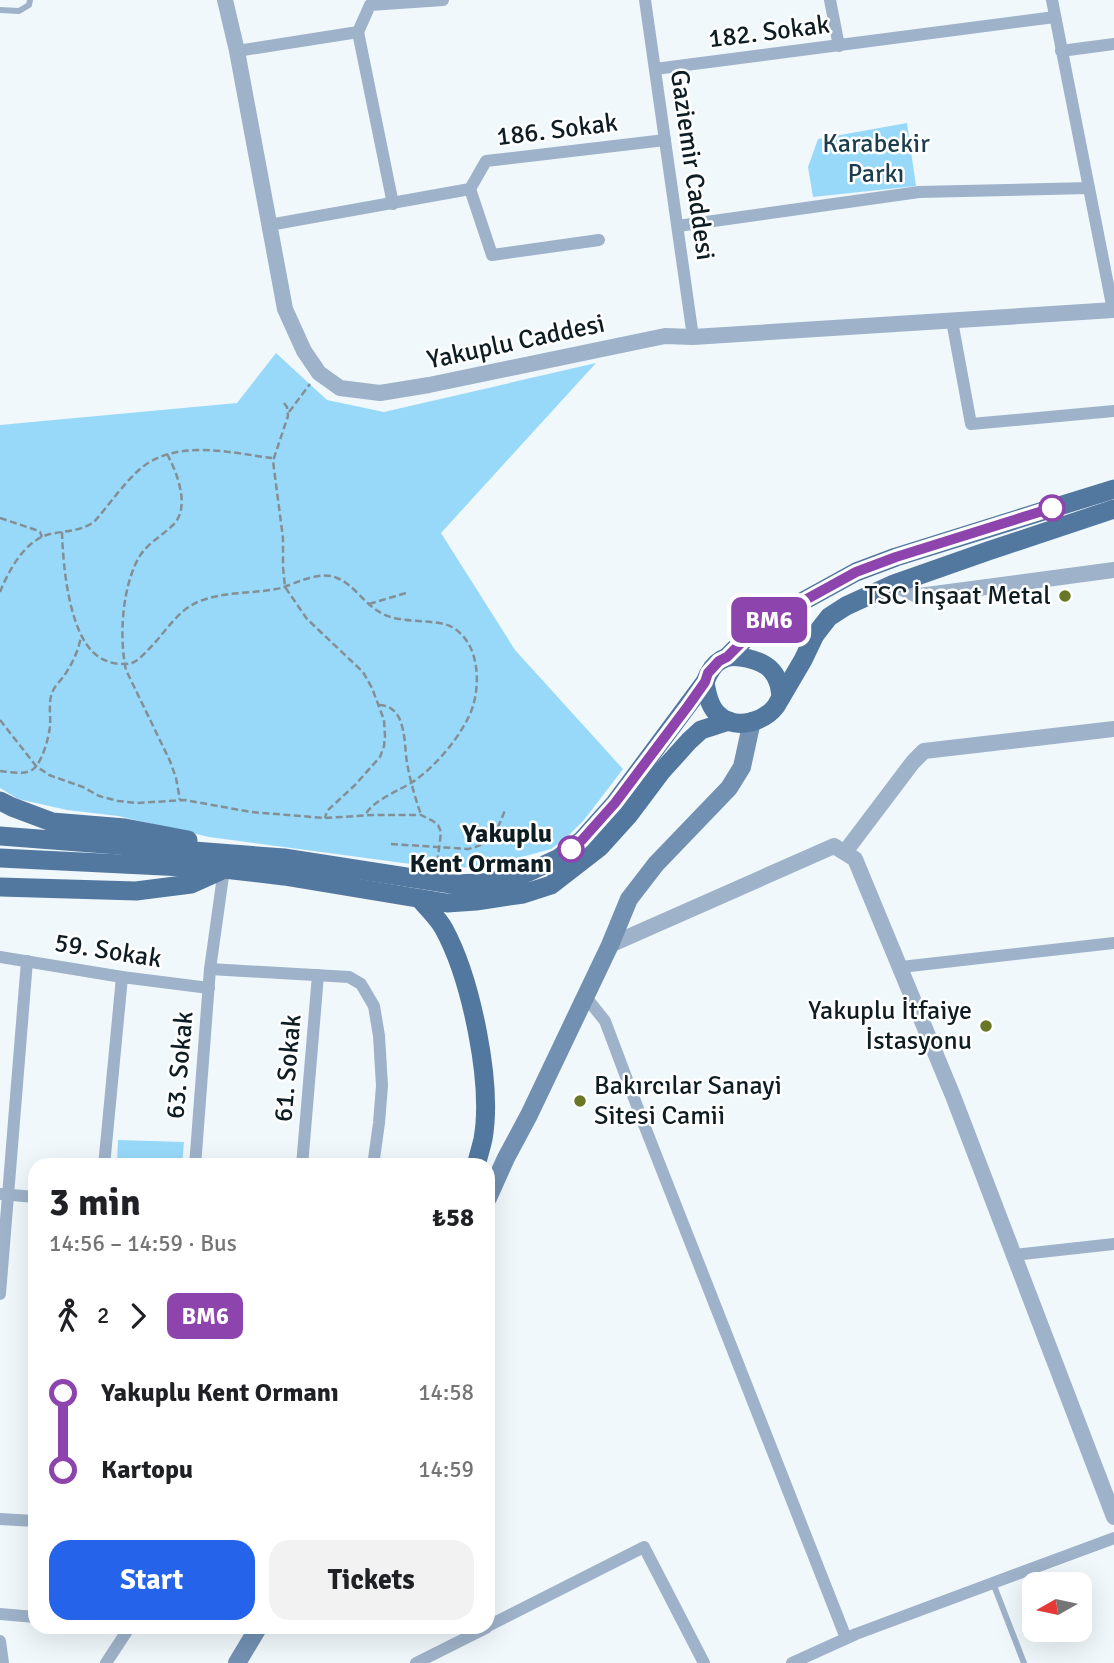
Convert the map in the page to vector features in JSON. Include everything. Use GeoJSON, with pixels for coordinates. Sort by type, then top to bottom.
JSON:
{"type":"FeatureCollection","features":[{"type":"Feature","properties":{"kind":"main road"},"geometry":{"type":"LineString","coordinates":[[0,836],[284,858],[451,884],[482,883],[518,877],[559,858],[582,840],[615,803],[705,682],[708,673],[752,632],[776,616],[856,572],[1114,489]]}},
{"type":"Feature","properties":{"kind":"main road"},"geometry":{"type":"LineString","coordinates":[[705,682],[709,701],[722,718],[742,723],[760,720],[772,711],[815,635],[829,617],[846,606],[894,584],[1114,509]]}},
{"type":"Feature","properties":{"kind":"main road"},"geometry":{"type":"LineString","coordinates":[[727,657],[764,663],[778,680],[781,697]]}},
{"type":"Feature","properties":{"kind":"main road"},"geometry":{"type":"LineString","coordinates":[[0,859],[224,869],[284,876],[447,903],[523,894],[551,885],[600,847],[688,741],[701,730],[729,721]]}},
{"type":"Feature","properties":{"kind":"main road"},"geometry":{"type":"LineString","coordinates":[[495,1182],[629,899],[656,864],[729,788],[742,767],[752,721]]}},
{"type":"Feature","properties":{"kind":"main road"},"geometry":{"type":"LineString","coordinates":[[0,801],[52,822],[150,832],[240,854]]}},
{"type":"Feature","properties":{"kind":"main road"},"geometry":{"type":"LineString","coordinates":[[0,887],[136,891],[191,884],[224,869]]}},
{"type":"Feature","properties":{"kind":"main road"},"geometry":{"type":"LineString","coordinates":[[420,899],[443,927],[462,972],[475,1020],[483,1065],[485,1099],[483,1138],[478,1158]]}},
{"type":"Feature","properties":{"kind":"main road"},"geometry":{"type":"LineString","coordinates":[[237,1663],[254,1634]]}},
{"type":"Feature","properties":{"kind":"street","name":"Yakuplu Caddesi"},"geometry":{"type":"LineString","coordinates":[[225,0],[285,309],[304,351],[319,373],[340,388],[380,393],[664,336],[693,337],[1114,310]]}},
{"type":"Feature","properties":{"kind":"street"},"geometry":{"type":"LineString","coordinates":[[393,204],[358,32],[370,5],[443,0]]}},
{"type":"Feature","properties":{"kind":"street","name":"Gaziemir Caddesi"},"geometry":{"type":"LineString","coordinates":[[645,0],[693,337]]}},
{"type":"Feature","properties":{"kind":"street"},"geometry":{"type":"LineString","coordinates":[[831,0],[839,46]]}},
{"type":"Feature","properties":{"kind":"street"},"geometry":{"type":"LineString","coordinates":[[1052,0],[1114,310]]}},
{"type":"Feature","properties":{"kind":"street","name":"182. Sokak"},"geometry":{"type":"LineString","coordinates":[[655,69],[1055,17]]}},
{"type":"Feature","properties":{"kind":"street"},"geometry":{"type":"LineString","coordinates":[[237,51],[358,32]]}},
{"type":"Feature","properties":{"kind":"street"},"geometry":{"type":"LineString","coordinates":[[1061,51],[1114,44]]}},
{"type":"Feature","properties":{"kind":"street","name":"186. Sokak"},"geometry":{"type":"LineString","coordinates":[[470,189],[486,161],[665,140]]}},
{"type":"Feature","properties":{"kind":"street"},"geometry":{"type":"LineString","coordinates":[[678,226],[919,192],[1089,188]]}},
{"type":"Feature","properties":{"kind":"street"},"geometry":{"type":"LineString","coordinates":[[269,225],[470,189],[492,254],[598,240]]}},
{"type":"Feature","properties":{"kind":"street"},"geometry":{"type":"LineString","coordinates":[[952,321],[971,424],[1114,411]]}},
{"type":"Feature","properties":{"kind":"street"},"geometry":{"type":"LineString","coordinates":[[894,584],[919,596],[1114,570]]}},
{"type":"Feature","properties":{"kind":"street"},"geometry":{"type":"LineString","coordinates":[[845,852],[924,751],[1114,729]]}},
{"type":"Feature","properties":{"kind":"street"},"geometry":{"type":"LineString","coordinates":[[610,944],[834,846],[855,859],[953,1096],[1114,1517]]}},
{"type":"Feature","properties":{"kind":"street","name":"63. Sokak"},"geometry":{"type":"LineString","coordinates":[[196,1158],[210,969],[224,869]]}},
{"type":"Feature","properties":{"kind":"street"},"geometry":{"type":"LineString","coordinates":[[901,967],[1114,943]]}},
{"type":"Feature","properties":{"kind":"street","name":"59. Sokak"},"geometry":{"type":"LineString","coordinates":[[0,957],[209,988]]}},
{"type":"Feature","properties":{"kind":"street"},"geometry":{"type":"LineString","coordinates":[[0,1294],[4,1194],[27,961]]}},
{"type":"Feature","properties":{"kind":"street"},"geometry":{"type":"LineString","coordinates":[[210,969],[349,977],[361,984],[374,1006],[379,1036],[382,1086],[374,1158]]}},
{"type":"Feature","properties":{"kind":"street","name":"61. Sokak"},"geometry":{"type":"LineString","coordinates":[[303,1158],[318,975]]}},
{"type":"Feature","properties":{"kind":"street"},"geometry":{"type":"LineString","coordinates":[[105,1158],[122,977]]}},
{"type":"Feature","properties":{"kind":"street"},"geometry":{"type":"LineString","coordinates":[[585,996],[605,1021],[846,1638]]}},
{"type":"Feature","properties":{"kind":"street"},"geometry":{"type":"LineString","coordinates":[[4,1194],[28,1196]]}},
{"type":"Feature","properties":{"kind":"street"},"geometry":{"type":"LineString","coordinates":[[1014,1255],[1114,1244]]}},
{"type":"Feature","properties":{"kind":"street"},"geometry":{"type":"LineString","coordinates":[[0,1519],[28,1521]]}},
{"type":"Feature","properties":{"kind":"street"},"geometry":{"type":"LineString","coordinates":[[792,1663],[846,1638],[1114,1538]]}},
{"type":"Feature","properties":{"kind":"street"},"geometry":{"type":"LineString","coordinates":[[495,1623],[644,1547],[704,1663]]}},
{"type":"Feature","properties":{"kind":"street"},"geometry":{"type":"LineString","coordinates":[[0,1614],[28,1617]]}},
{"type":"Feature","properties":{"kind":"street"},"geometry":{"type":"LineString","coordinates":[[106,1663],[125,1634]]}},
{"type":"Feature","properties":{"kind":"street"},"geometry":{"type":"LineString","coordinates":[[416,1663],[473,1634]]}},
{"type":"Feature","properties":{"kind":"street"},"geometry":{"type":"LineString","coordinates":[[0,1641],[3,1663]]}},
{"type":"Feature","properties":{"kind":"lane"},"geometry":{"type":"LineString","coordinates":[[0,10],[19,10],[29,5],[30,0]]}},
{"type":"Feature","properties":{"kind":"lane"},"geometry":{"type":"LineString","coordinates":[[993,1583],[1024,1663]]}},
{"type":"Feature","properties":{"kind":"path"},"geometry":{"type":"LineString","coordinates":[[319,373],[289,412],[273,458],[283,538],[285,587],[307,619],[363,672],[379,705],[385,736],[380,757],[327,811],[325,818]]}},
{"type":"Feature","properties":{"kind":"path"},"geometry":{"type":"LineString","coordinates":[[284,403],[289,412]]}},
{"type":"Feature","properties":{"kind":"path"},"geometry":{"type":"LineString","coordinates":[[0,592],[16,560],[28,548],[42,537],[87,527],[130,478],[152,460],[185,450],[204,449],[273,458]]}},
{"type":"Feature","properties":{"kind":"path"},"geometry":{"type":"LineString","coordinates":[[167,454],[178,479],[180,509],[176,523],[142,552],[137,560],[122,625],[126,670],[170,761],[180,800]]}},
{"type":"Feature","properties":{"kind":"path"},"geometry":{"type":"LineString","coordinates":[[0,518],[36,530],[42,537]]}},
{"type":"Feature","properties":{"kind":"path"},"geometry":{"type":"LineString","coordinates":[[62,532],[63,561],[74,617],[91,650],[108,662],[130,664],[141,657],[191,605],[219,596],[285,587],[327,576],[337,577],[348,584],[377,611],[388,616],[441,623],[460,633],[474,657],[477,674],[477,691],[464,726],[431,767],[412,783],[370,807],[365,816]]}},
{"type":"Feature","properties":{"kind":"path"},"geometry":{"type":"LineString","coordinates":[[369,604],[406,593]]}},
{"type":"Feature","properties":{"kind":"path"},"geometry":{"type":"LineString","coordinates":[[0,771],[18,773],[32,770],[45,751],[52,692],[79,647],[81,633]]}},
{"type":"Feature","properties":{"kind":"path"},"geometry":{"type":"LineString","coordinates":[[379,705],[392,708],[401,723],[407,766],[421,815]]}},
{"type":"Feature","properties":{"kind":"path"},"geometry":{"type":"LineString","coordinates":[[0,720],[36,766],[49,775],[118,801],[195,801],[251,812],[325,818],[421,815],[438,825],[441,836],[435,882]]}},
{"type":"Feature","properties":{"kind":"path"},"geometry":{"type":"LineString","coordinates":[[391,844],[468,849],[485,844],[492,838],[506,808]]}},
{"type":"Feature","properties":{"kind":"green space","name":"Karabekir Parkı"},"geometry":{"type":"Polygon","coordinates":[[[907,123],[916,186],[813,197],[808,167],[818,139],[907,123]]]}},
{"type":"Feature","properties":{"kind":"green space","name":"Yakuplu Kent Ormanı"},"geometry":{"type":"Polygon","coordinates":[[[276,353],[327,400],[384,412],[596,363],[441,533],[515,650],[623,769],[584,820],[551,849],[492,865],[448,869],[209,837],[118,816],[67,810],[18,799],[0,788],[0,425],[237,403],[276,353]]]}},
{"type":"Feature","properties":{"kind":"green space"},"geometry":{"type":"Polygon","coordinates":[[[118,1140],[184,1142],[183,1158],[117,1158],[118,1140]]]}},
{"type":"Feature","properties":{"kind":"bus line","name":"BM6"},"geometry":{"type":"LineString","coordinates":[[571,849],[615,803],[688,706],[708,673],[752,632],[856,572],[1052,508]]}},
{"type":"Feature","properties":{"kind":"place","name":"TSC İnşaat Metal"},"geometry":{"type":"Point","coordinates":[1065,596]}},
{"type":"Feature","properties":{"kind":"place","name":"Yakuplu Kent Ormanı"},"geometry":{"type":"Point","coordinates":[571,849]}},
{"type":"Feature","properties":{"kind":"place","name":"Yakuplu İtfaiye İstasyonu"},"geometry":{"type":"Point","coordinates":[986,1026]}},
{"type":"Feature","properties":{"kind":"place","name":"Bakırcılar Sanayi Sitesi Camii"},"geometry":{"type":"Point","coordinates":[580,1101]}}]}
